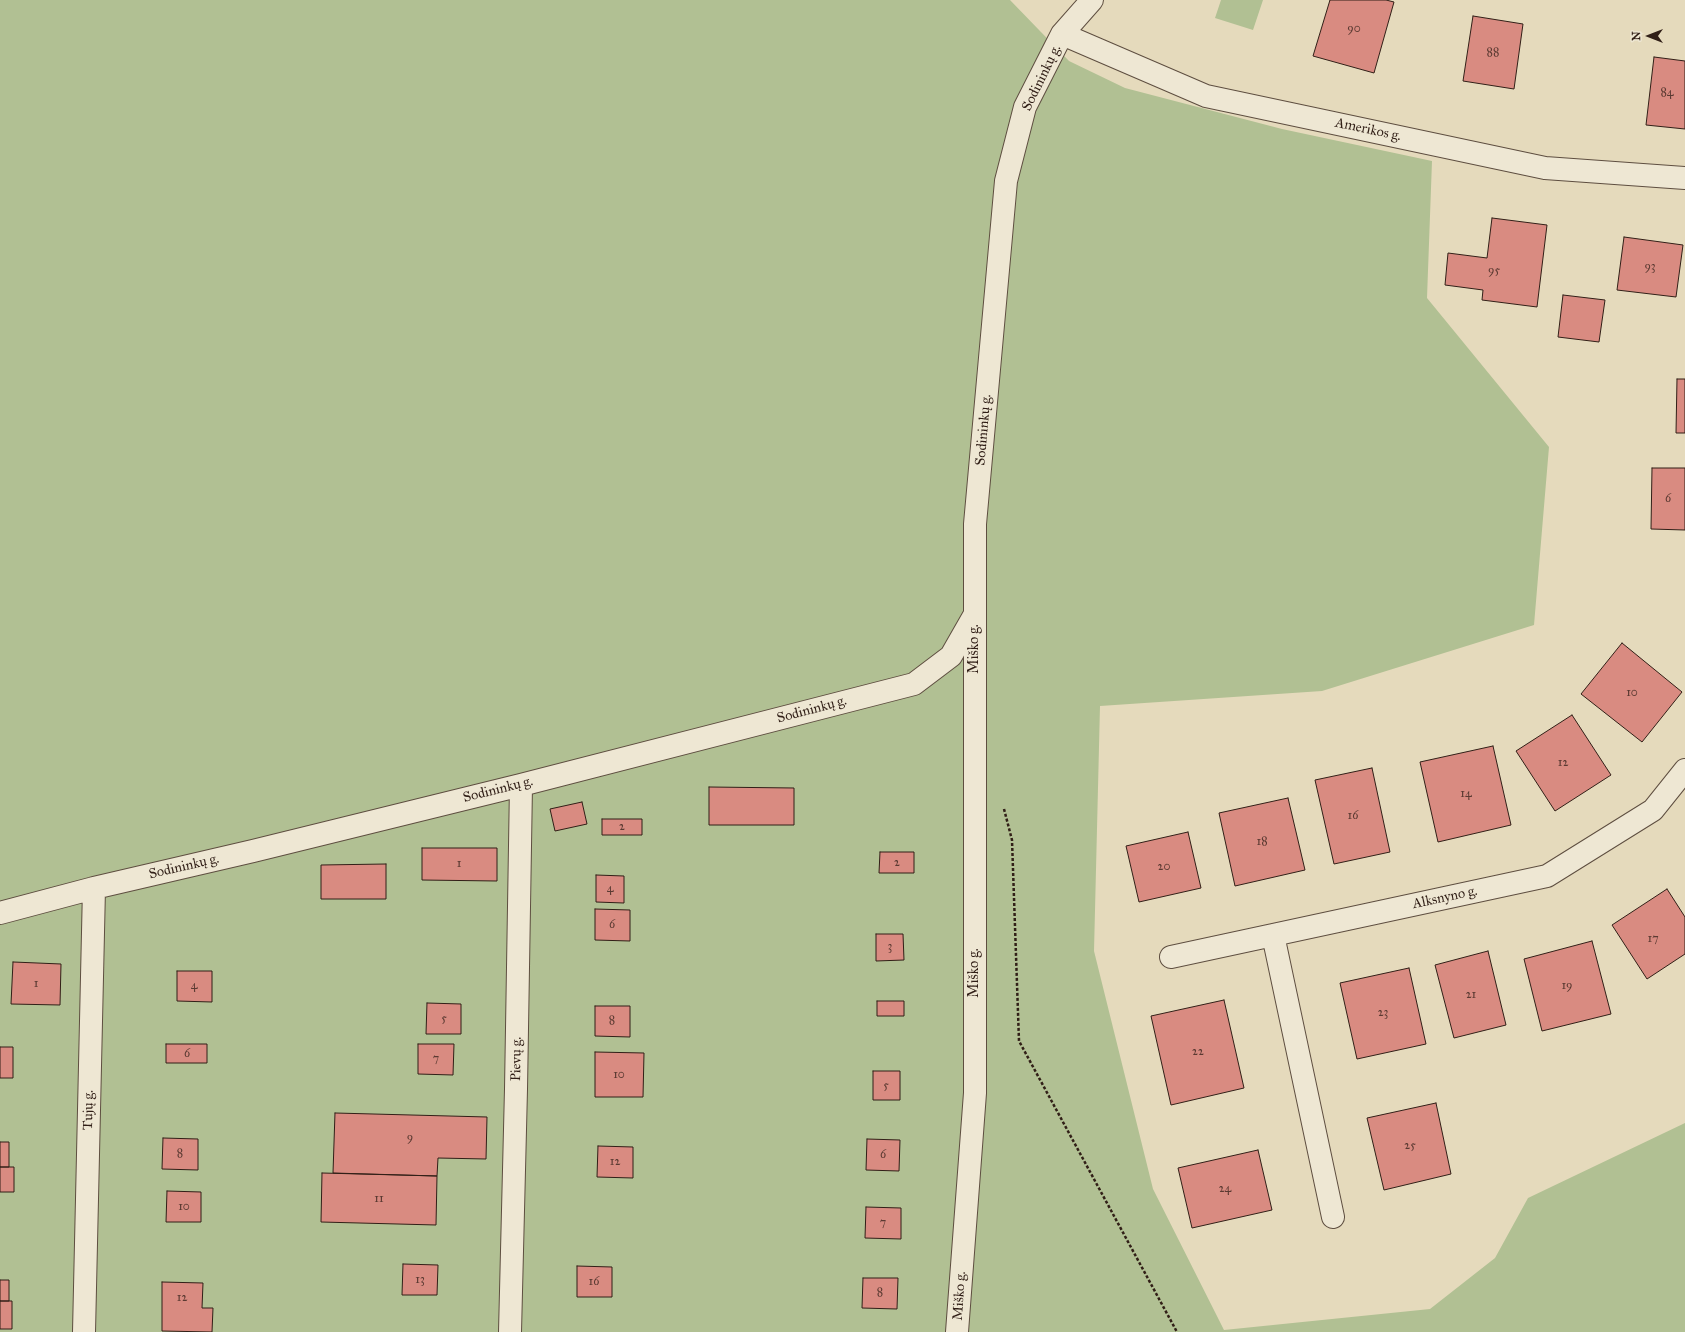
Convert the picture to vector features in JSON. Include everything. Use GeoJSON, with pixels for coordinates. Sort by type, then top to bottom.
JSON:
{"type":"FeatureCollection","features":[{"type":"Feature","properties":{"kind":"street","name":"Sodininkų g."},"geometry":{"type":"LineString","coordinates":[[0,914],[94,888],[521,786],[914,684],[951,656],[975,613],[975,524],[1006,180],[1025,107],[1062,34],[1092,0]]}},
{"type":"Feature","properties":{"kind":"street","name":"Amerikos g."},"geometry":{"type":"LineString","coordinates":[[1062,34],[1206,96],[1545,168],[1685,178]]}},
{"type":"Feature","properties":{"kind":"street","name":"Miško g."},"geometry":{"type":"LineString","coordinates":[[957,1332],[975,1093],[975,613]]}},
{"type":"Feature","properties":{"kind":"street","name":"Alksnyno g."},"geometry":{"type":"LineString","coordinates":[[1171,956],[1547,876],[1653,810],[1685,770]]}},
{"type":"Feature","properties":{"kind":"street","name":"Pievų g."},"geometry":{"type":"LineString","coordinates":[[510,1332],[521,786]]}},
{"type":"Feature","properties":{"kind":"street","name":"Tujų g."},"geometry":{"type":"LineString","coordinates":[[84,1332],[94,888]]}},
{"type":"Feature","properties":{"kind":"street"},"geometry":{"type":"LineString","coordinates":[[1273,935],[1332,1217]]}},
{"type":"Feature","properties":{"kind":"path"},"geometry":{"type":"LineString","coordinates":[[1002,802],[1012,840],[1019,1042],[1177,1332]]}},
{"type":"Feature","properties":{"kind":"green space"},"geometry":{"type":"Polygon","coordinates":[[[0,0],[1010,0],[1069,61],[1125,88],[1282,129],[1432,161],[1427,298],[1549,447],[1534,625],[1322,691],[1100,706],[1094,951],[1153,1189],[1224,1330],[1430,1309],[1495,1258],[1528,1198],[1685,1123],[1685,1332],[0,1332],[0,0]]]}},
{"type":"Feature","properties":{"kind":"green space"},"geometry":{"type":"Polygon","coordinates":[[[1221,0],[1263,0],[1253,30],[1215,18],[1221,0]]]}},
{"type":"Feature","properties":{"kind":"building"},"geometry":{"type":"Polygon","coordinates":[[[1330,0],[1386,0],[1394,2],[1374,73],[1313,56],[1330,0]]]}},
{"type":"Feature","properties":{"kind":"building"},"geometry":{"type":"Polygon","coordinates":[[[1473,16],[1523,24],[1514,89],[1463,81],[1473,16]]]}},
{"type":"Feature","properties":{"kind":"building"},"geometry":{"type":"Polygon","coordinates":[[[1654,57],[1685,61],[1685,129],[1646,125],[1654,57]]]}},
{"type":"Feature","properties":{"kind":"building"},"geometry":{"type":"Polygon","coordinates":[[[1492,218],[1547,225],[1537,307],[1482,300],[1483,290],[1445,285],[1448,253],[1487,258],[1492,218]]]}},
{"type":"Feature","properties":{"kind":"building"},"geometry":{"type":"Polygon","coordinates":[[[1624,237],[1683,245],[1676,297],[1617,290],[1624,237]]]}},
{"type":"Feature","properties":{"kind":"building"},"geometry":{"type":"Polygon","coordinates":[[[1563,295],[1605,300],[1599,342],[1558,337],[1563,295]]]}},
{"type":"Feature","properties":{"kind":"building"},"geometry":{"type":"Polygon","coordinates":[[[1677,379],[1685,379],[1685,433],[1676,433],[1677,379]]]}},
{"type":"Feature","properties":{"kind":"building"},"geometry":{"type":"Polygon","coordinates":[[[1652,468],[1685,468],[1685,530],[1651,529],[1652,468]]]}},
{"type":"Feature","properties":{"kind":"building"},"geometry":{"type":"Polygon","coordinates":[[[1622,643],[1682,692],[1642,742],[1581,694],[1622,643]]]}},
{"type":"Feature","properties":{"kind":"building"},"geometry":{"type":"Polygon","coordinates":[[[1572,715],[1611,775],[1555,811],[1516,751],[1572,715]]]}},
{"type":"Feature","properties":{"kind":"building"},"geometry":{"type":"Polygon","coordinates":[[[1493,746],[1511,825],[1438,842],[1420,762],[1493,746]]]}},
{"type":"Feature","properties":{"kind":"building"},"geometry":{"type":"Polygon","coordinates":[[[1372,768],[1390,852],[1334,864],[1315,780],[1372,768]]]}},
{"type":"Feature","properties":{"kind":"building"},"geometry":{"type":"Polygon","coordinates":[[[709,787],[794,788],[794,825],[709,825],[709,787]]]}},
{"type":"Feature","properties":{"kind":"building"},"geometry":{"type":"Polygon","coordinates":[[[1288,798],[1305,870],[1235,886],[1219,813],[1288,798]]]}},
{"type":"Feature","properties":{"kind":"building"},"geometry":{"type":"Polygon","coordinates":[[[582,802],[587,824],[555,831],[550,809],[582,802]]]}},
{"type":"Feature","properties":{"kind":"building"},"geometry":{"type":"Polygon","coordinates":[[[602,819],[642,819],[642,835],[602,835],[602,819]]]}},
{"type":"Feature","properties":{"kind":"building"},"geometry":{"type":"Polygon","coordinates":[[[1188,832],[1201,888],[1139,902],[1126,846],[1188,832]]]}},
{"type":"Feature","properties":{"kind":"building"},"geometry":{"type":"Polygon","coordinates":[[[422,848],[497,848],[497,881],[422,880],[422,848]]]}},
{"type":"Feature","properties":{"kind":"building"},"geometry":{"type":"Polygon","coordinates":[[[880,852],[914,852],[914,873],[879,873],[880,852]]]}},
{"type":"Feature","properties":{"kind":"building"},"geometry":{"type":"Polygon","coordinates":[[[386,864],[386,899],[321,899],[321,865],[386,864]]]}},
{"type":"Feature","properties":{"kind":"building"},"geometry":{"type":"Polygon","coordinates":[[[596,875],[624,876],[624,903],[596,902],[596,875]]]}},
{"type":"Feature","properties":{"kind":"building"},"geometry":{"type":"Polygon","coordinates":[[[1667,889],[1685,917],[1685,954],[1647,979],[1612,925],[1667,889]]]}},
{"type":"Feature","properties":{"kind":"building"},"geometry":{"type":"Polygon","coordinates":[[[595,909],[630,910],[630,941],[595,940],[595,909]]]}},
{"type":"Feature","properties":{"kind":"building"},"geometry":{"type":"Polygon","coordinates":[[[876,934],[903,934],[904,960],[876,961],[876,934]]]}},
{"type":"Feature","properties":{"kind":"building"},"geometry":{"type":"Polygon","coordinates":[[[1592,941],[1611,1014],[1542,1031],[1524,959],[1592,941]]]}},
{"type":"Feature","properties":{"kind":"building"},"geometry":{"type":"Polygon","coordinates":[[[1488,951],[1506,1025],[1454,1038],[1435,965],[1488,951]]]}},
{"type":"Feature","properties":{"kind":"building"},"geometry":{"type":"Polygon","coordinates":[[[13,962],[61,964],[60,1005],[11,1004],[13,962]]]}},
{"type":"Feature","properties":{"kind":"building"},"geometry":{"type":"Polygon","coordinates":[[[1409,968],[1426,1044],[1357,1059],[1340,983],[1409,968]]]}},
{"type":"Feature","properties":{"kind":"building"},"geometry":{"type":"Polygon","coordinates":[[[177,971],[212,971],[212,1002],[177,1001],[177,971]]]}},
{"type":"Feature","properties":{"kind":"building"},"geometry":{"type":"Polygon","coordinates":[[[1224,1000],[1244,1088],[1171,1105],[1151,1016],[1224,1000]]]}},
{"type":"Feature","properties":{"kind":"building"},"geometry":{"type":"Polygon","coordinates":[[[877,1001],[904,1001],[904,1016],[877,1016],[877,1001]]]}},
{"type":"Feature","properties":{"kind":"building"},"geometry":{"type":"Polygon","coordinates":[[[427,1003],[461,1004],[461,1034],[426,1034],[427,1003]]]}},
{"type":"Feature","properties":{"kind":"building"},"geometry":{"type":"Polygon","coordinates":[[[595,1006],[630,1006],[630,1037],[595,1036],[595,1006]]]}},
{"type":"Feature","properties":{"kind":"building"},"geometry":{"type":"Polygon","coordinates":[[[166,1044],[207,1044],[207,1063],[166,1063],[166,1044]]]}},
{"type":"Feature","properties":{"kind":"building"},"geometry":{"type":"Polygon","coordinates":[[[418,1044],[454,1044],[453,1075],[418,1074],[418,1044]]]}},
{"type":"Feature","properties":{"kind":"building"},"geometry":{"type":"Polygon","coordinates":[[[0,1047],[13,1047],[13,1078],[0,1078],[0,1047]]]}},
{"type":"Feature","properties":{"kind":"building"},"geometry":{"type":"Polygon","coordinates":[[[595,1052],[644,1053],[643,1097],[595,1097],[595,1052]]]}},
{"type":"Feature","properties":{"kind":"building"},"geometry":{"type":"Polygon","coordinates":[[[873,1071],[900,1071],[900,1100],[873,1100],[873,1071]]]}},
{"type":"Feature","properties":{"kind":"building"},"geometry":{"type":"Polygon","coordinates":[[[1436,1103],[1451,1174],[1384,1190],[1367,1118],[1436,1103]]]}},
{"type":"Feature","properties":{"kind":"building"},"geometry":{"type":"Polygon","coordinates":[[[335,1113],[487,1117],[486,1159],[438,1158],[437,1176],[333,1173],[335,1113]]]}},
{"type":"Feature","properties":{"kind":"building"},"geometry":{"type":"Polygon","coordinates":[[[163,1138],[198,1139],[198,1170],[162,1169],[163,1138]]]}},
{"type":"Feature","properties":{"kind":"building"},"geometry":{"type":"Polygon","coordinates":[[[867,1139],[900,1140],[899,1171],[866,1170],[867,1139]]]}},
{"type":"Feature","properties":{"kind":"building"},"geometry":{"type":"Polygon","coordinates":[[[0,1142],[9,1142],[9,1167],[0,1167],[0,1142]]]}},
{"type":"Feature","properties":{"kind":"building"},"geometry":{"type":"Polygon","coordinates":[[[598,1146],[633,1147],[633,1178],[597,1177],[598,1146]]]}},
{"type":"Feature","properties":{"kind":"building"},"geometry":{"type":"Polygon","coordinates":[[[1258,1150],[1272,1210],[1192,1228],[1178,1168],[1258,1150]]]}},
{"type":"Feature","properties":{"kind":"building"},"geometry":{"type":"Polygon","coordinates":[[[0,1167],[14,1167],[14,1192],[0,1192],[0,1167]]]}},
{"type":"Feature","properties":{"kind":"building"},"geometry":{"type":"Polygon","coordinates":[[[322,1173],[437,1176],[436,1225],[321,1222],[322,1173]]]}},
{"type":"Feature","properties":{"kind":"building"},"geometry":{"type":"Polygon","coordinates":[[[167,1191],[201,1192],[201,1222],[166,1222],[167,1191]]]}},
{"type":"Feature","properties":{"kind":"building"},"geometry":{"type":"Polygon","coordinates":[[[866,1207],[901,1208],[901,1239],[865,1238],[866,1207]]]}},
{"type":"Feature","properties":{"kind":"building"},"geometry":{"type":"Polygon","coordinates":[[[403,1264],[438,1265],[437,1295],[402,1295],[403,1264]]]}},
{"type":"Feature","properties":{"kind":"building"},"geometry":{"type":"Polygon","coordinates":[[[577,1266],[612,1267],[612,1297],[577,1297],[577,1266]]]}},
{"type":"Feature","properties":{"kind":"building"},"geometry":{"type":"Polygon","coordinates":[[[863,1278],[898,1278],[897,1309],[862,1308],[863,1278]]]}},
{"type":"Feature","properties":{"kind":"building"},"geometry":{"type":"Polygon","coordinates":[[[0,1280],[9,1280],[9,1301],[0,1301],[0,1280]]]}},
{"type":"Feature","properties":{"kind":"building"},"geometry":{"type":"Polygon","coordinates":[[[162,1282],[203,1283],[202,1308],[213,1308],[212,1332],[162,1331],[162,1282]]]}},
{"type":"Feature","properties":{"kind":"building"},"geometry":{"type":"Polygon","coordinates":[[[0,1301],[12,1301],[12,1329],[0,1329],[0,1301]]]}}]}
